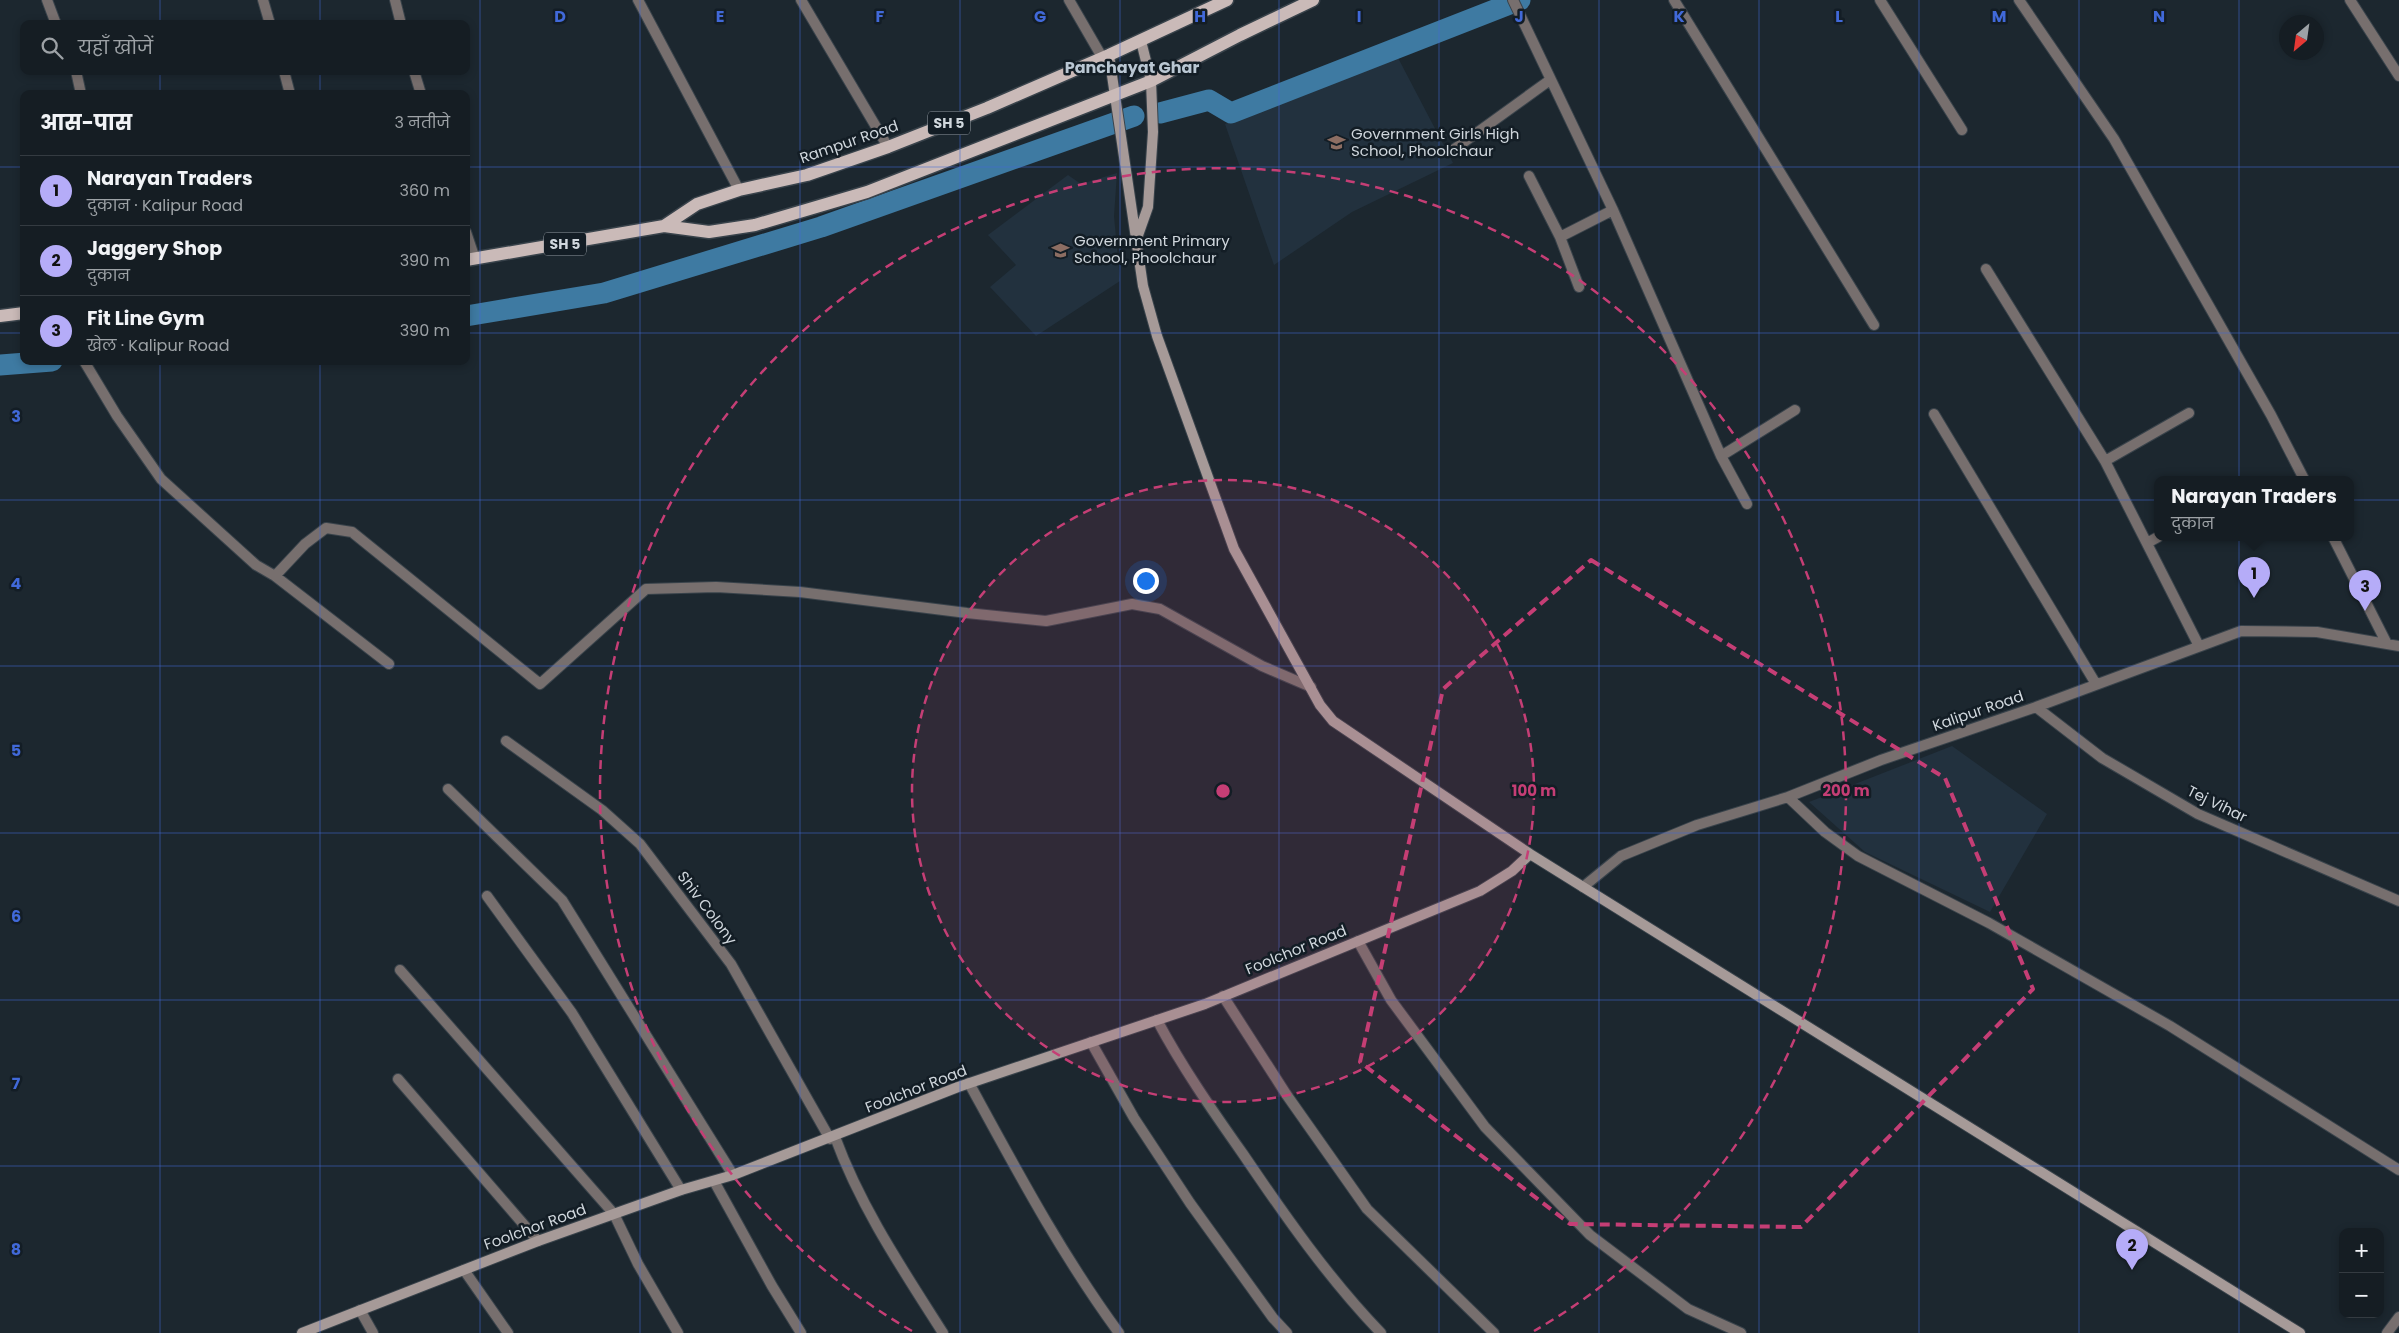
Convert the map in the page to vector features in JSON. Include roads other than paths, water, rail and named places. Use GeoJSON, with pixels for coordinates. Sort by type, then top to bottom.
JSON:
{"type":"FeatureCollection","features":[{"type":"Feature","properties":{"kind":"main road","name":"Rampur Road"},"geometry":{"type":"LineString","coordinates":[[471,260],[664,226],[697,204],[739,190],[807,176],[888,147],[986,108],[1227,0]]}},
{"type":"Feature","properties":{"kind":"main road"},"geometry":{"type":"LineString","coordinates":[[664,226],[710,232],[755,225],[867,192],[1151,81],[1313,0]]}},
{"type":"Feature","properties":{"kind":"main road"},"geometry":{"type":"LineString","coordinates":[[1137,238],[1148,208],[1153,132],[1151,81],[1141,40]]}},
{"type":"Feature","properties":{"kind":"main road"},"geometry":{"type":"LineString","coordinates":[[1105,56],[1114,96],[1143,286],[1157,336],[1234,549],[1320,704],[1333,721],[1530,854],[2300,1333]]}},
{"type":"Feature","properties":{"kind":"main road"},"geometry":{"type":"LineString","coordinates":[[0,316],[20,314]]}},
{"type":"Feature","properties":{"kind":"main road","name":"Foolchor Road"},"geometry":{"type":"LineString","coordinates":[[302,1333],[538,1241],[681,1190],[733,1175],[833,1138],[969,1083],[1223,996],[1480,891],[1512,871],[1530,854]]}},
{"type":"Feature","properties":{"kind":"street"},"geometry":{"type":"LineString","coordinates":[[47,0],[54,20]]}},
{"type":"Feature","properties":{"kind":"street"},"geometry":{"type":"LineString","coordinates":[[263,0],[269,20]]}},
{"type":"Feature","properties":{"kind":"street"},"geometry":{"type":"LineString","coordinates":[[395,0],[400,20]]}},
{"type":"Feature","properties":{"kind":"street"},"geometry":{"type":"LineString","coordinates":[[638,0],[739,190]]}},
{"type":"Feature","properties":{"kind":"street"},"geometry":{"type":"LineString","coordinates":[[801,0],[888,147]]}},
{"type":"Feature","properties":{"kind":"street"},"geometry":{"type":"LineString","coordinates":[[1069,0],[1105,56]]}},
{"type":"Feature","properties":{"kind":"street"},"geometry":{"type":"LineString","coordinates":[[1513,0],[1613,210],[1721,456],[1747,504]]}},
{"type":"Feature","properties":{"kind":"street"},"geometry":{"type":"LineString","coordinates":[[1674,0],[1874,325]]}},
{"type":"Feature","properties":{"kind":"street"},"geometry":{"type":"LineString","coordinates":[[1880,0],[1962,130]]}},
{"type":"Feature","properties":{"kind":"street"},"geometry":{"type":"LineString","coordinates":[[2019,0],[2114,139],[2271,415],[2302,476]]}},
{"type":"Feature","properties":{"kind":"street"},"geometry":{"type":"LineString","coordinates":[[2350,0],[2399,76]]}},
{"type":"Feature","properties":{"kind":"street"},"geometry":{"type":"LineString","coordinates":[[77,75],[80,90]]}},
{"type":"Feature","properties":{"kind":"street"},"geometry":{"type":"LineString","coordinates":[[285,75],[289,90]]}},
{"type":"Feature","properties":{"kind":"street"},"geometry":{"type":"LineString","coordinates":[[415,75],[420,90]]}},
{"type":"Feature","properties":{"kind":"street"},"geometry":{"type":"LineString","coordinates":[[1453,150],[1550,80]]}},
{"type":"Feature","properties":{"kind":"street"},"geometry":{"type":"LineString","coordinates":[[1529,176],[1560,237],[1579,287]]}},
{"type":"Feature","properties":{"kind":"street"},"geometry":{"type":"LineString","coordinates":[[1560,237],[1613,210]]}},
{"type":"Feature","properties":{"kind":"street"},"geometry":{"type":"LineString","coordinates":[[1986,269],[2105,461],[2198,646]]}},
{"type":"Feature","properties":{"kind":"street"},"geometry":{"type":"LineString","coordinates":[[85,365],[116,416],[161,479],[256,565],[275,576],[389,664]]}},
{"type":"Feature","properties":{"kind":"street"},"geometry":{"type":"LineString","coordinates":[[1721,456],[1795,410]]}},
{"type":"Feature","properties":{"kind":"street"},"geometry":{"type":"LineString","coordinates":[[2105,461],[2189,413]]}},
{"type":"Feature","properties":{"kind":"street"},"geometry":{"type":"LineString","coordinates":[[1934,414],[2096,684]]}},
{"type":"Feature","properties":{"kind":"street"},"geometry":{"type":"LineString","coordinates":[[275,576],[305,544],[326,528],[352,532],[540,684],[646,589],[716,587],[800,592],[1046,621],[1132,604],[1160,609],[1262,666],[1311,687]]}},
{"type":"Feature","properties":{"kind":"street"},"geometry":{"type":"LineString","coordinates":[[2147,543],[2154,539]]}},
{"type":"Feature","properties":{"kind":"street"},"geometry":{"type":"LineString","coordinates":[[2335,541],[2387,644]]}},
{"type":"Feature","properties":{"kind":"street","name":"Kalipur Road"},"geometry":{"type":"LineString","coordinates":[[1583,887],[1621,856],[1697,826],[1788,797],[1881,760],[2036,707],[2240,631],[2317,632],[2399,646]]}},
{"type":"Feature","properties":{"kind":"street","name":"Tej Vihar"},"geometry":{"type":"LineString","coordinates":[[2036,707],[2102,758],[2198,814],[2399,901]]}},
{"type":"Feature","properties":{"kind":"street","name":"Shiv Colony"},"geometry":{"type":"LineString","coordinates":[[506,741],[602,810],[640,844],[730,964],[833,1138],[881,1235],[943,1333]]}},
{"type":"Feature","properties":{"kind":"street"},"geometry":{"type":"LineString","coordinates":[[448,789],[562,900],[733,1175]]}},
{"type":"Feature","properties":{"kind":"street"},"geometry":{"type":"LineString","coordinates":[[1788,797],[1825,832],[1858,856],[1989,923],[2170,1026],[2399,1170]]}},
{"type":"Feature","properties":{"kind":"street"},"geometry":{"type":"LineString","coordinates":[[487,896],[572,1014],[681,1190]]}},
{"type":"Feature","properties":{"kind":"street"},"geometry":{"type":"LineString","coordinates":[[1358,941],[1391,1000],[1485,1127],[1570,1215],[1590,1235],[1688,1309],[1741,1333]]}},
{"type":"Feature","properties":{"kind":"street"},"geometry":{"type":"LineString","coordinates":[[400,970],[614,1214],[638,1264],[678,1333]]}},
{"type":"Feature","properties":{"kind":"street"},"geometry":{"type":"LineString","coordinates":[[1223,996],[1286,1094],[1367,1209],[1494,1333]]}},
{"type":"Feature","properties":{"kind":"street"},"geometry":{"type":"LineString","coordinates":[[1157,1020],[1177,1058],[1276,1202],[1354,1306],[1381,1333]]}},
{"type":"Feature","properties":{"kind":"street"},"geometry":{"type":"LineString","coordinates":[[1091,1042],[1134,1118],[1190,1203],[1287,1333]]}},
{"type":"Feature","properties":{"kind":"street"},"geometry":{"type":"LineString","coordinates":[[398,1079],[538,1241]]}},
{"type":"Feature","properties":{"kind":"street"},"geometry":{"type":"LineString","coordinates":[[969,1083],[1037,1208],[1088,1290],[1118,1333]]}},
{"type":"Feature","properties":{"kind":"street"},"geometry":{"type":"LineString","coordinates":[[714,1180],[772,1286],[801,1333]]}},
{"type":"Feature","properties":{"kind":"street"},"geometry":{"type":"LineString","coordinates":[[464,1270],[508,1333]]}},
{"type":"Feature","properties":{"kind":"street"},"geometry":{"type":"LineString","coordinates":[[360,1310],[373,1333]]}},
{"type":"Feature","properties":{"kind":"street"},"geometry":{"type":"LineString","coordinates":[[2387,1333],[2399,1317]]}},
{"type":"Feature","properties":{"kind":"waterway"},"geometry":{"type":"LineString","coordinates":[[1160,113],[1209,100],[1231,113],[1520,0]]}},
{"type":"Feature","properties":{"kind":"waterway"},"geometry":{"type":"LineString","coordinates":[[470,315],[604,293],[821,227],[1134,116]]}},
{"type":"Feature","properties":{"kind":"waterway"},"geometry":{"type":"LineString","coordinates":[[0,365],[20,363]]}},
{"type":"Feature","properties":{"kind":"place","name":"Government Girls High School, Phoolchaur"},"geometry":{"type":"Point","coordinates":[1337,143]}},
{"type":"Feature","properties":{"kind":"place","name":"Government Primary School, Phoolchaur"},"geometry":{"type":"Point","coordinates":[1060,250]}},
{"type":"Feature","properties":{"kind":"place","name":"Narayan Traders"},"geometry":{"type":"Point","coordinates":[2254,598]}},
{"type":"Feature","properties":{"kind":"place","name":"Fit Line Gym"},"geometry":{"type":"Point","coordinates":[2365,611]}},
{"type":"Feature","properties":{"kind":"place","name":"Jaggery Shop"},"geometry":{"type":"Point","coordinates":[2132,1270]}},
{"type":"Feature","properties":{"kind":"district","name":"Panchayat Ghar"},"geometry":{"type":"Point","coordinates":[1132,67]}}]}
